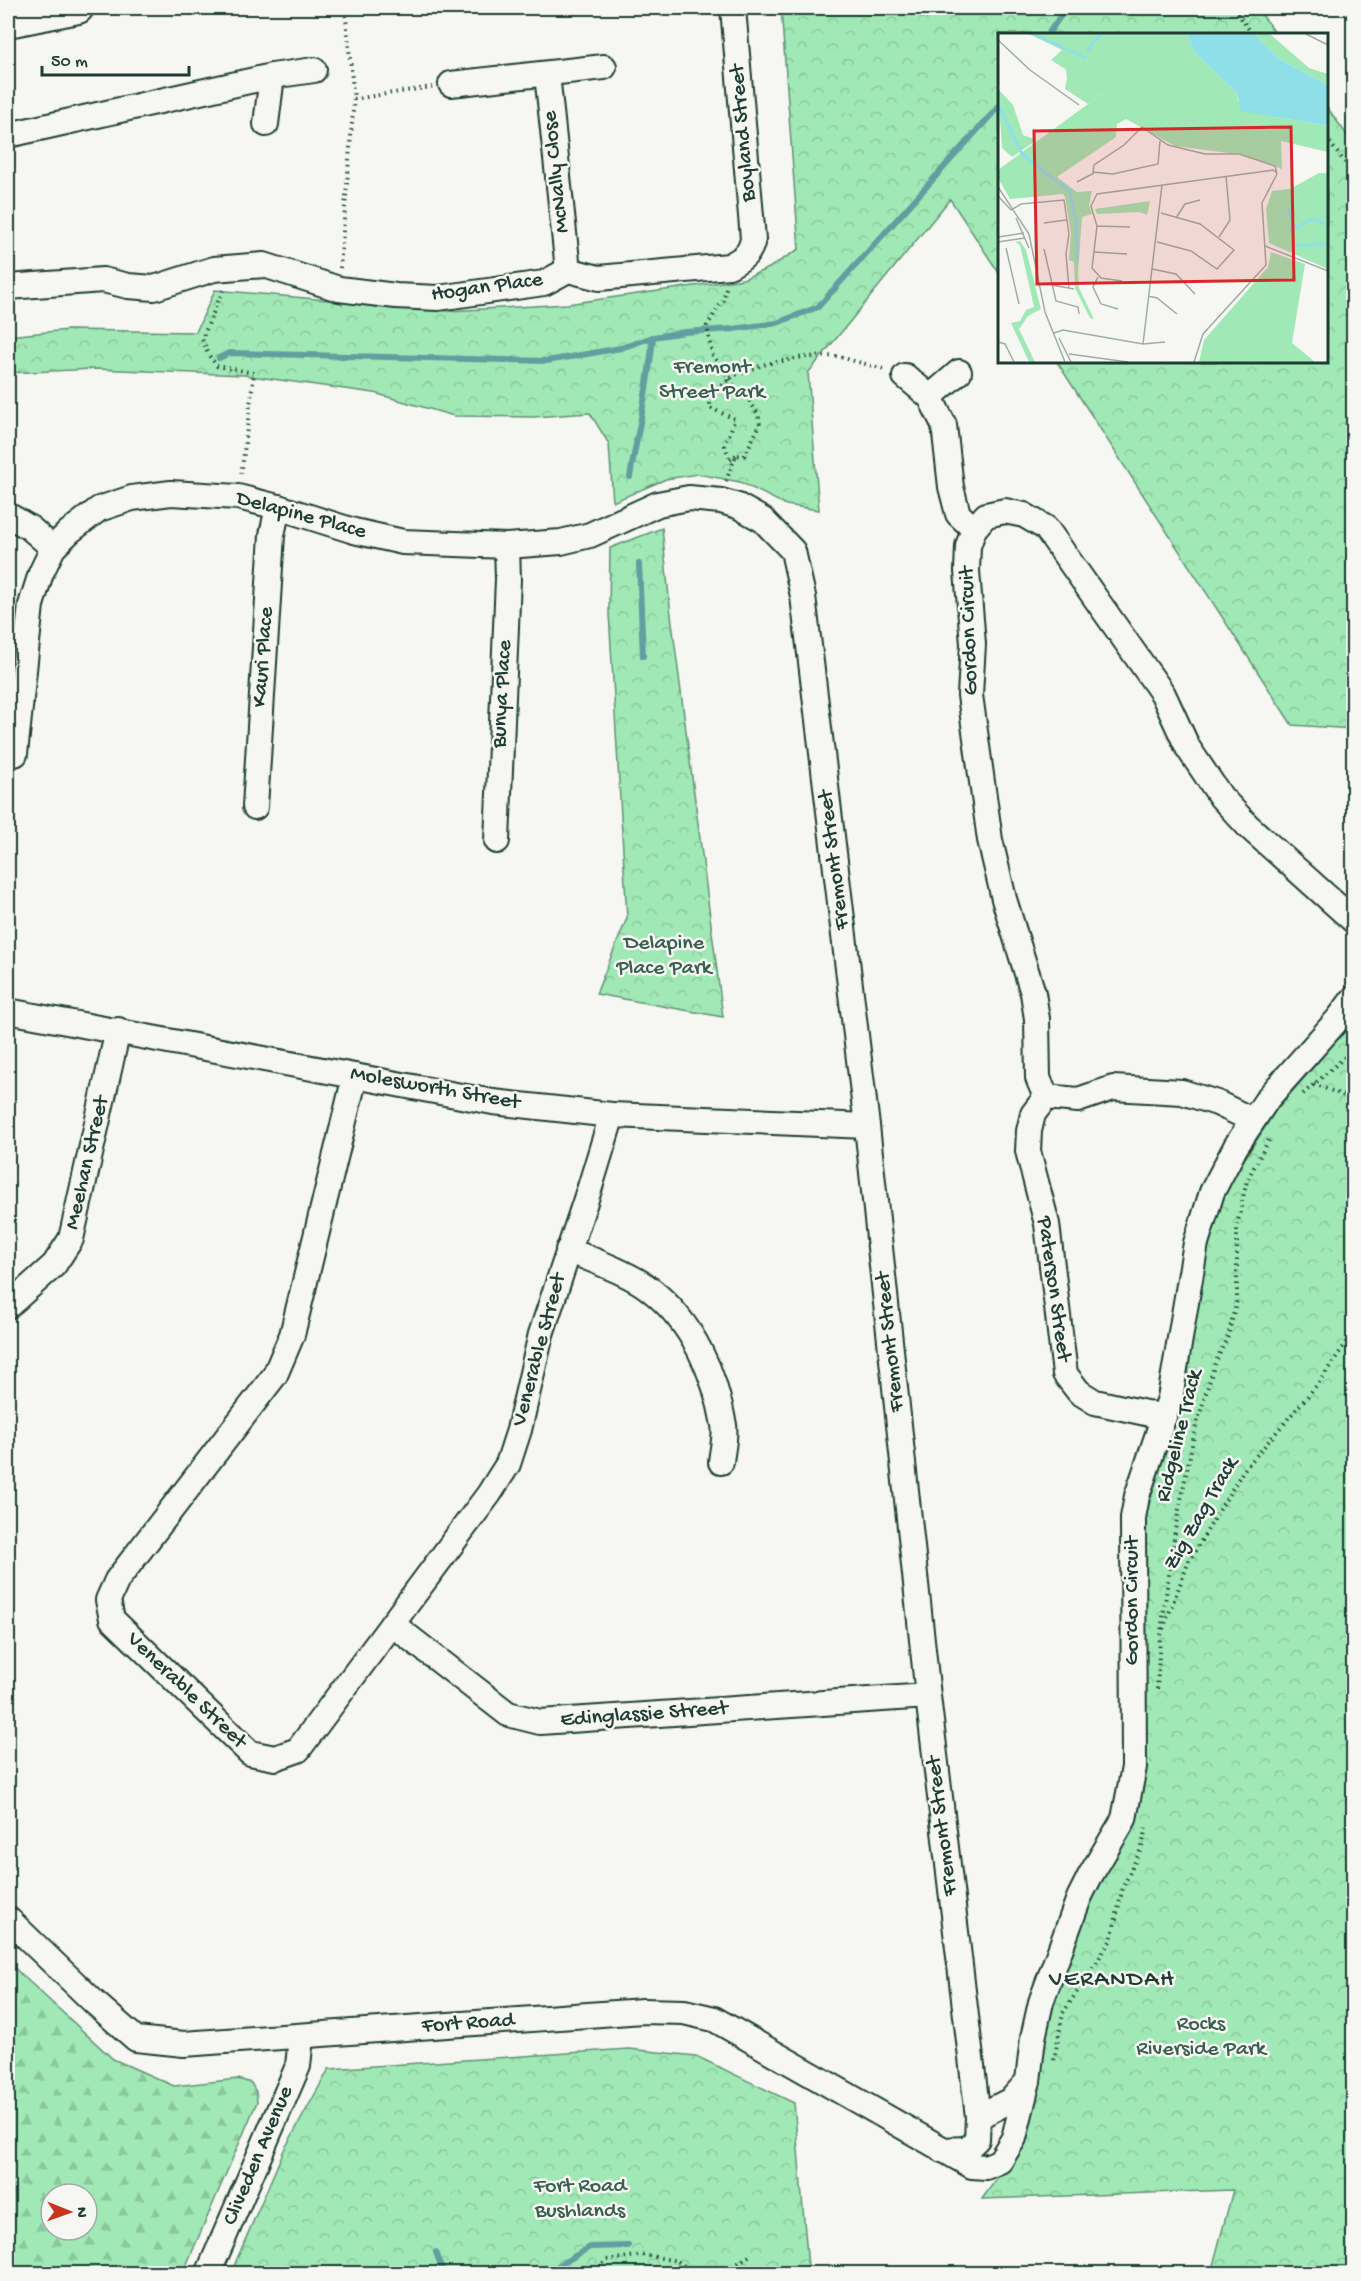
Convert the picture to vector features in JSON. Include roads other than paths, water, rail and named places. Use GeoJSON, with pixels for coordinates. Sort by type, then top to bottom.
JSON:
{"type":"FeatureCollection","features":[{"type":"Feature","properties":{"kind":"main road"},"geometry":{"type":"LineString","coordinates":[[8,22],[78,8]]}},
{"type":"Feature","properties":{"kind":"street","name":"Boyland Street"},"geometry":{"type":"LineString","coordinates":[[733,8],[753,239],[751,250],[737,262]]}},
{"type":"Feature","properties":{"kind":"street"},"geometry":{"type":"LineString","coordinates":[[451,84],[604,67]]}},
{"type":"Feature","properties":{"kind":"street"},"geometry":{"type":"LineString","coordinates":[[8,135],[273,76],[314,69]]}},
{"type":"Feature","properties":{"kind":"street","name":"McNally Close"},"geometry":{"type":"LineString","coordinates":[[547,74],[568,270]]}},
{"type":"Feature","properties":{"kind":"street"},"geometry":{"type":"LineString","coordinates":[[266,124],[273,76]]}},
{"type":"Feature","properties":{"kind":"street","name":"Hogan Place"},"geometry":{"type":"LineString","coordinates":[[8,287],[103,280],[128,286],[154,288],[214,269],[264,265],[339,289],[396,296],[438,298],[544,283],[568,270],[599,278],[737,262]]}},
{"type":"Feature","properties":{"kind":"street"},"geometry":{"type":"LineString","coordinates":[[930,397],[959,372]]}},
{"type":"Feature","properties":{"kind":"street"},"geometry":{"type":"LineString","coordinates":[[905,376],[930,397],[944,425],[951,487],[958,514],[974,529],[986,515],[1005,510],[1024,515],[1046,528],[1163,694],[1188,748],[1221,797],[1248,826],[1353,921]]}},
{"type":"Feature","properties":{"kind":"street","name":"Delapine Place"},"geometry":{"type":"LineString","coordinates":[[15,754],[31,605],[53,548],[69,531],[99,509],[132,498],[171,493],[238,497],[354,531],[403,542],[507,546],[561,542],[591,535],[658,504],[689,498],[721,501],[738,506],[763,520]]}},
{"type":"Feature","properties":{"kind":"street","name":"Kauri Place"},"geometry":{"type":"LineString","coordinates":[[255,807],[272,535],[278,507]]}},
{"type":"Feature","properties":{"kind":"street"},"geometry":{"type":"LineString","coordinates":[[8,514],[30,528],[53,548]]}},
{"type":"Feature","properties":{"kind":"street","name":"Fremont Street"},"geometry":{"type":"LineString","coordinates":[[763,520],[792,551],[803,596],[867,1126],[928,1696],[978,2117],[977,2139],[967,2149],[942,2150]]}},
{"type":"Feature","properties":{"kind":"street","name":"Gordon Circuit"},"geometry":{"type":"LineString","coordinates":[[974,529],[968,546],[967,572],[973,644],[970,695],[990,840],[1004,899],[1033,993],[1037,1019],[1038,1078],[1046,1097]]}},
{"type":"Feature","properties":{"kind":"street","name":"Bunya Place"},"geometry":{"type":"LineString","coordinates":[[496,841],[508,579],[507,546]]}},
{"type":"Feature","properties":{"kind":"street","name":"Gordon Circuit"},"geometry":{"type":"LineString","coordinates":[[942,2150],[972,2166],[986,2168],[1000,2161],[1014,2138],[1028,2081],[1033,2038],[1041,2002],[1079,1898],[1124,1819],[1134,1767],[1133,1518],[1137,1496],[1164,1417],[1176,1364],[1196,1243],[1212,1192],[1236,1146],[1263,1125],[1268,1098],[1339,1018],[1353,998]]}},
{"type":"Feature","properties":{"kind":"street","name":"Molesworth Street"},"geometry":{"type":"LineString","coordinates":[[8,1011],[493,1102],[612,1116],[867,1126]]}},
{"type":"Feature","properties":{"kind":"street","name":"Meehan Street"},"geometry":{"type":"LineString","coordinates":[[8,1306],[54,1265],[71,1239],[118,1030]]}},
{"type":"Feature","properties":{"kind":"street","name":"Venerable Street"},"geometry":{"type":"LineString","coordinates":[[355,1076],[292,1335],[275,1375],[117,1580],[108,1600],[112,1619],[250,1753],[275,1758],[298,1750],[489,1494],[508,1464],[519,1430],[540,1334],[591,1187],[612,1116]]}},
{"type":"Feature","properties":{"kind":"street"},"geometry":{"type":"LineString","coordinates":[[1046,1097],[1078,1100],[1113,1088],[1182,1092],[1217,1103],[1263,1125]]}},
{"type":"Feature","properties":{"kind":"street","name":"Paterson Street"},"geometry":{"type":"LineString","coordinates":[[1046,1097],[1033,1114],[1029,1131],[1029,1151],[1047,1224],[1065,1374],[1078,1392],[1095,1402],[1164,1417]]}},
{"type":"Feature","properties":{"kind":"street"},"geometry":{"type":"LineString","coordinates":[[568,1250],[610,1267],[651,1289],[687,1328],[706,1362],[724,1427],[721,1462]]}},
{"type":"Feature","properties":{"kind":"street","name":"Edinglassie Street"},"geometry":{"type":"LineString","coordinates":[[392,1624],[508,1714],[540,1722],[928,1696]]}},
{"type":"Feature","properties":{"kind":"street","name":"Fort Road"},"geometry":{"type":"LineString","coordinates":[[8,1919],[95,2003],[136,2038],[184,2044],[643,2011],[684,2012],[714,2019],[942,2150]]}},
{"type":"Feature","properties":{"kind":"street","name":"Cliveden Avenue"},"geometry":{"type":"LineString","coordinates":[[208,2274],[298,2066],[301,2037]]}},
{"type":"Feature","properties":{"kind":"street"},"geometry":{"type":"LineString","coordinates":[[978,2117],[1011,2100],[1028,2081]]}},
{"type":"Feature","properties":{"kind":"waterway"},"geometry":{"type":"LineString","coordinates":[[1049,33],[1066,8]]}},
{"type":"Feature","properties":{"kind":"waterway"},"geometry":{"type":"LineString","coordinates":[[219,358],[229,353],[547,361],[621,348],[653,337],[777,323],[818,307],[998,107]]}},
{"type":"Feature","properties":{"kind":"waterway"},"geometry":{"type":"LineString","coordinates":[[630,477],[653,337]]}},
{"type":"Feature","properties":{"kind":"waterway"},"geometry":{"type":"LineString","coordinates":[[639,564],[643,656]]}},
{"type":"Feature","properties":{"kind":"waterway"},"geometry":{"type":"LineString","coordinates":[[551,2274],[558,2266],[590,2247],[628,2246]]}},
{"type":"Feature","properties":{"kind":"waterway"},"geometry":{"type":"LineString","coordinates":[[436,2252],[444,2274]]}},
{"type":"Feature","properties":{"kind":"district","name":"VERANDAH"},"geometry":{"type":"Point","coordinates":[1112,1980]}},
{"type":"Feature","properties":{"kind":"park label","name":"Fremont Street Park"},"geometry":{"type":"Point","coordinates":[712,380]}},
{"type":"Feature","properties":{"kind":"park label","name":"Delapine Place Park"},"geometry":{"type":"Point","coordinates":[664,956]}},
{"type":"Feature","properties":{"kind":"park label","name":"Rocks Riverside Park"},"geometry":{"type":"Point","coordinates":[1201,2038]}},
{"type":"Feature","properties":{"kind":"park label","name":"Fort Road Bushlands"},"geometry":{"type":"Point","coordinates":[580,2200]}}]}
